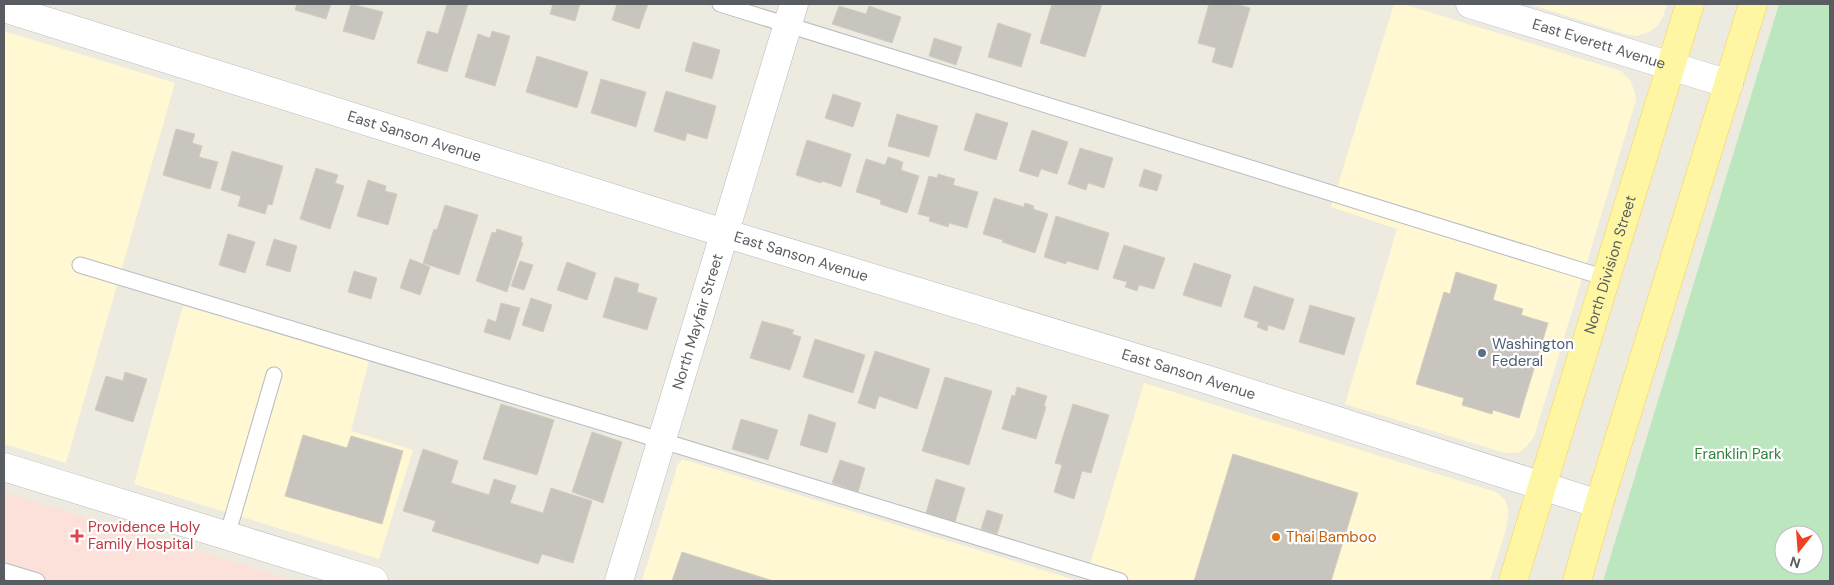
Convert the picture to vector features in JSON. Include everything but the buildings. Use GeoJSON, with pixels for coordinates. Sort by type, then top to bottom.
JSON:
{"type":"FeatureCollection","features":[{"type":"Feature","properties":{"kind":"main road","name":"North Division Street"},"geometry":{"type":"LineString","coordinates":[[1513,581],[1690,4]]}},
{"type":"Feature","properties":{"kind":"main road"},"geometry":{"type":"LineString","coordinates":[[1577,581],[1753,4]]}},
{"type":"Feature","properties":{"kind":"street","name":"East Everett Avenue"},"geometry":{"type":"LineString","coordinates":[[1470,4],[1729,84]]}},
{"type":"Feature","properties":{"kind":"street","name":"East Sanson Avenue"},"geometry":{"type":"LineString","coordinates":[[4,8],[724,233],[1199,377],[1599,504]]}},
{"type":"Feature","properties":{"kind":"street","name":"North Mayfair Street"},"geometry":{"type":"LineString","coordinates":[[619,581],[791,14]]}},
{"type":"Feature","properties":{"kind":"street"},"geometry":{"type":"LineString","coordinates":[[4,467],[374,581]]}},
{"type":"Feature","properties":{"kind":"lane"},"geometry":{"type":"LineString","coordinates":[[720,4],[791,14],[1606,278]]}},
{"type":"Feature","properties":{"kind":"lane"},"geometry":{"type":"LineString","coordinates":[[80,265],[1120,581]]}},
{"type":"Feature","properties":{"kind":"lane"},"geometry":{"type":"LineString","coordinates":[[227,536],[274,375]]}},
{"type":"Feature","properties":{"kind":"lane"},"geometry":{"type":"LineString","coordinates":[[4,571],[37,581]]}},
{"type":"Feature","properties":{"kind":"shaded area"},"geometry":{"type":"Polygon","coordinates":[[[1394,4],[1403,4],[1621,71],[1630,80],[1634,90],[1636,100],[1534,437],[1518,453],[1505,453],[1345,404],[1397,229],[1331,207],[1394,4]]]}},
{"type":"Feature","properties":{"kind":"shaded area"},"geometry":{"type":"Polygon","coordinates":[[[1529,4],[1667,4],[1663,17],[1657,26],[1651,31],[1637,36],[1529,4]]]}},
{"type":"Feature","properties":{"kind":"shaded area"},"geometry":{"type":"Polygon","coordinates":[[[4,31],[175,83],[66,463],[4,444],[4,31]]]}},
{"type":"Feature","properties":{"kind":"shaded area"},"geometry":{"type":"Polygon","coordinates":[[[183,306],[369,360],[351,431],[413,450],[379,559],[134,484],[183,306]]]}},
{"type":"Feature","properties":{"kind":"shaded area"},"geometry":{"type":"Polygon","coordinates":[[[1144,383],[1496,492],[1505,500],[1508,517],[1490,581],[1085,581],[1144,383]]]}},
{"type":"Feature","properties":{"kind":"shaded area"},"geometry":{"type":"Polygon","coordinates":[[[682,460],[1078,581],[642,581],[678,464],[682,460]]]}},
{"type":"Feature","properties":{"kind":"shaded area","name":"Providence Holy Family Hospital"},"geometry":{"type":"Polygon","coordinates":[[[4,492],[296,581],[4,581],[4,492]]]}},
{"type":"Feature","properties":{"kind":"green space","name":"Franklin Park"},"geometry":{"type":"Polygon","coordinates":[[[1779,4],[1830,4],[1830,581],[1603,581],[1779,4]]]}},
{"type":"Feature","properties":{"kind":"place","name":"Washington Federal"},"geometry":{"type":"Point","coordinates":[1482,353]}},
{"type":"Feature","properties":{"kind":"place","name":"Providence Holy Family Hospital"},"geometry":{"type":"Point","coordinates":[77,536]}},
{"type":"Feature","properties":{"kind":"place","name":"Thai Bamboo"},"geometry":{"type":"Point","coordinates":[1276,537]}}]}
